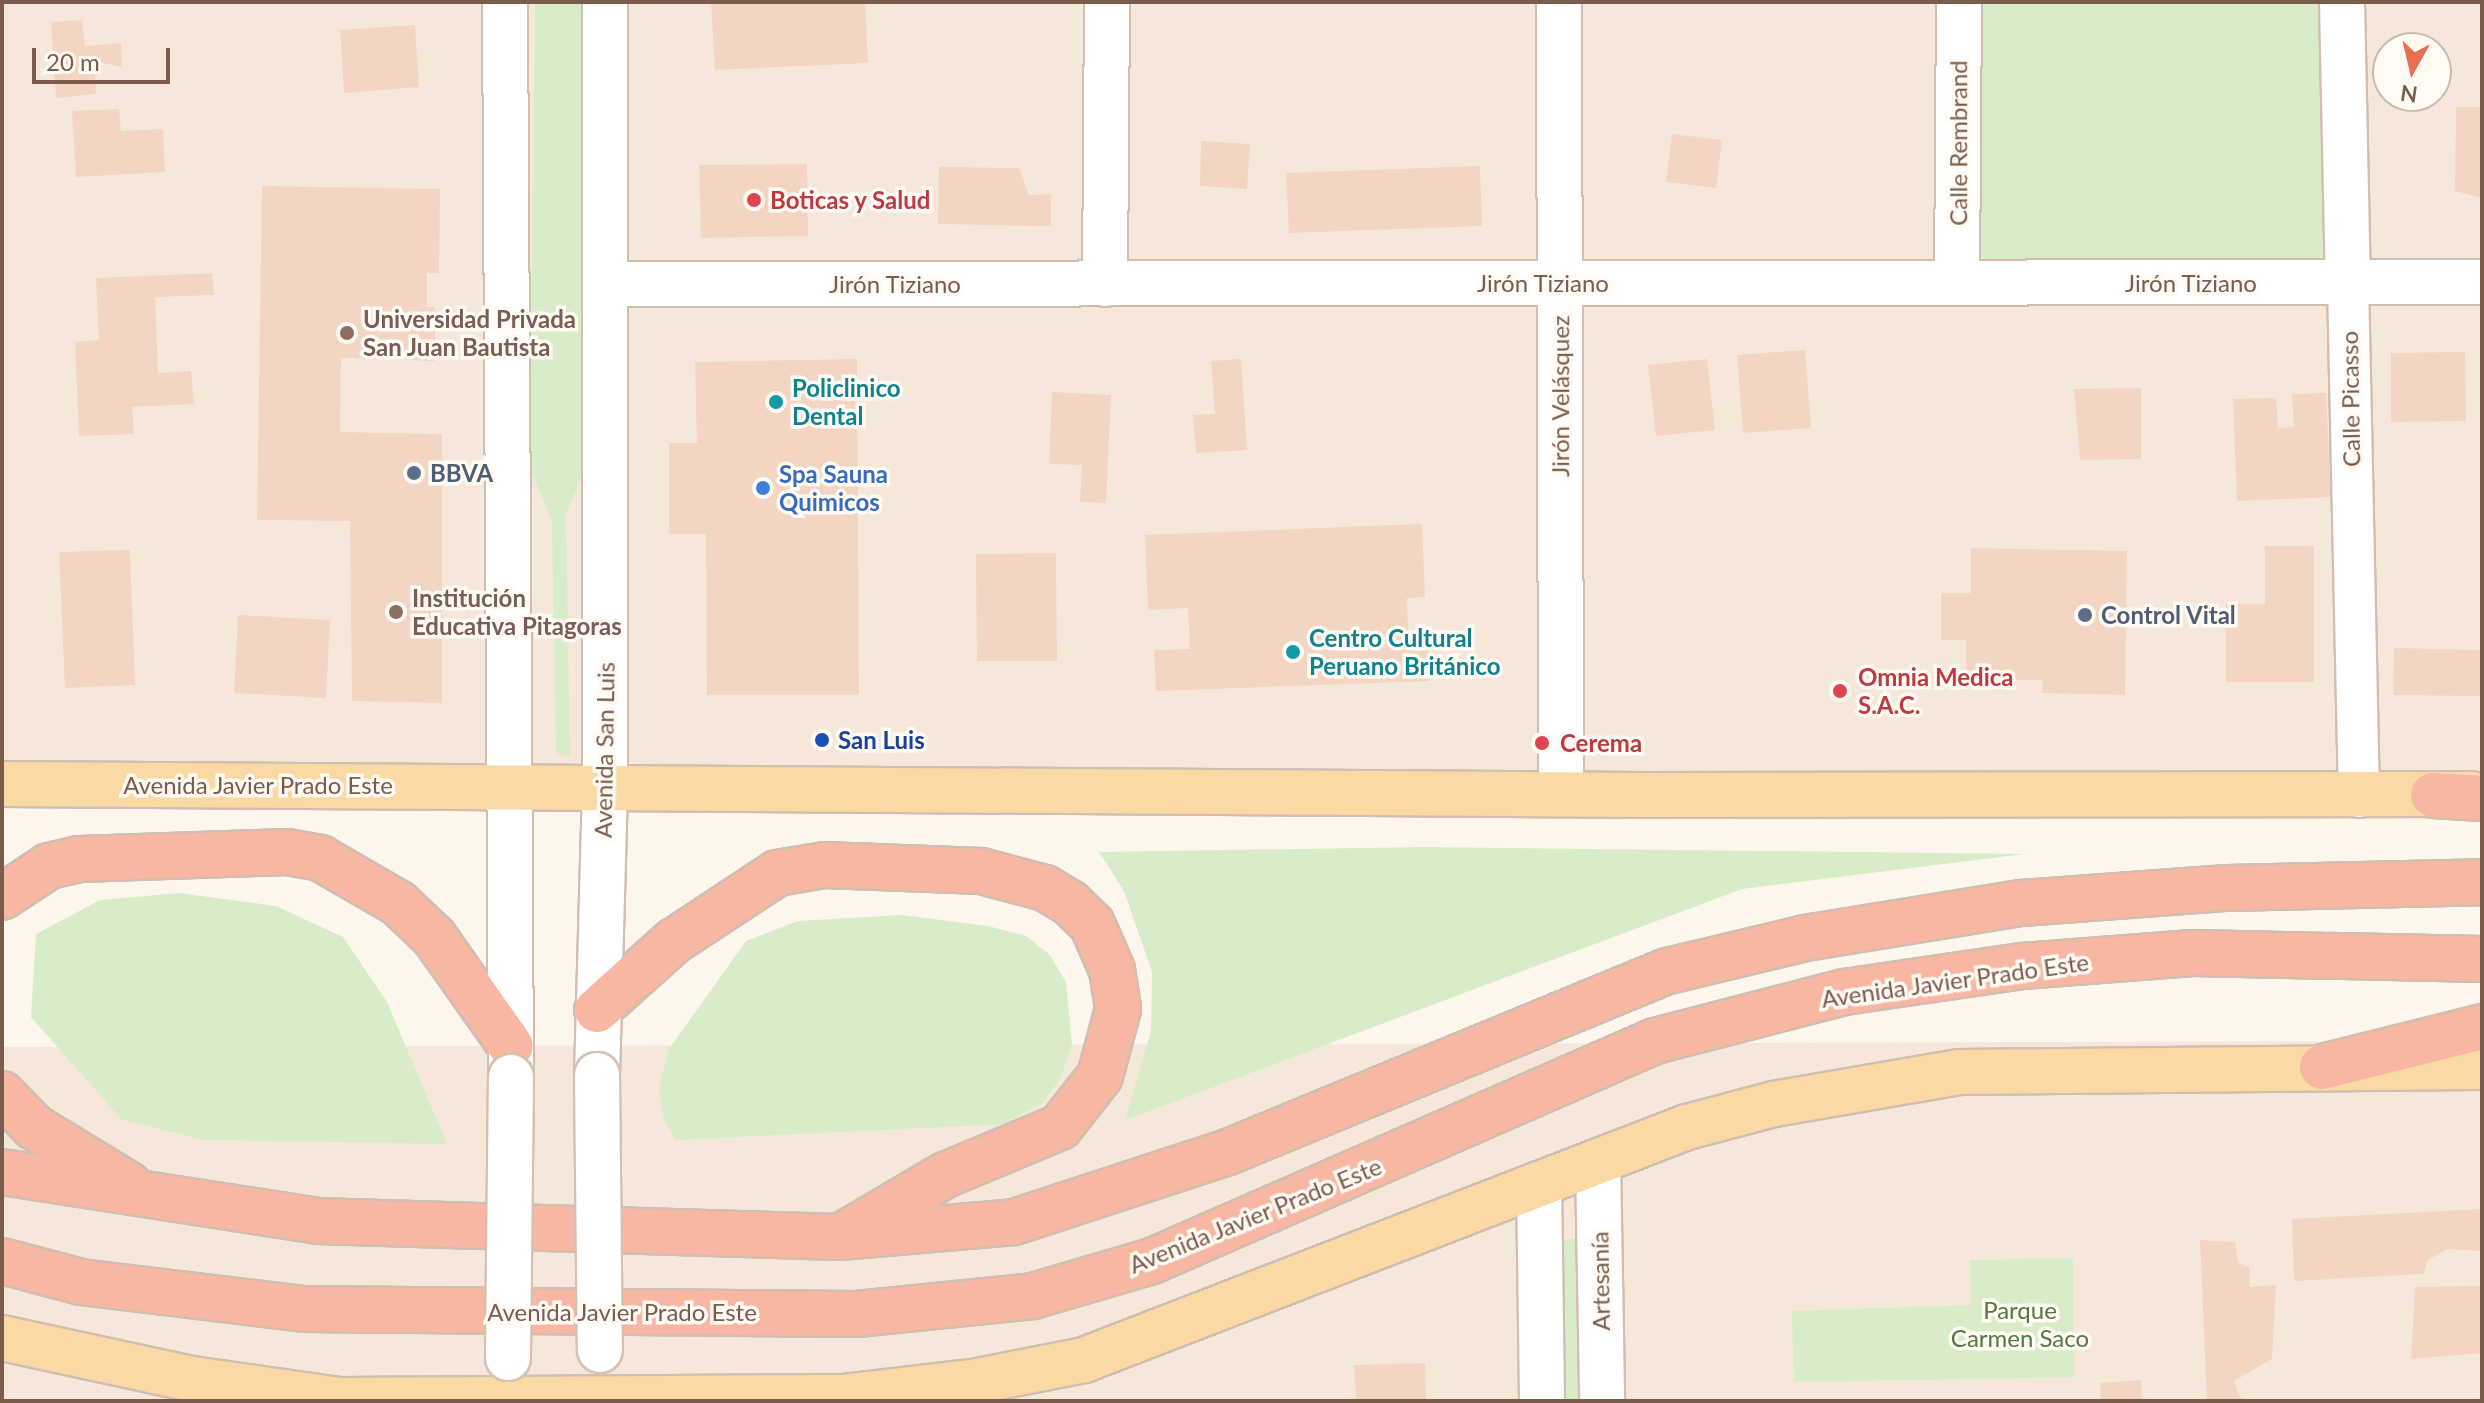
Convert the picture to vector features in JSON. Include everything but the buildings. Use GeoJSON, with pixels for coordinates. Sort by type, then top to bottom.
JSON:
{"type":"FeatureCollection","features":[{"type":"Feature","properties":{"kind":"highway"},"geometry":{"type":"LineString","coordinates":[[2433,795],[2482,796]]}},
{"type":"Feature","properties":{"kind":"highway"},"geometry":{"type":"LineString","coordinates":[[2,897],[49,866],[79,859],[287,852],[320,858],[388,896],[434,937],[511,1061]]}},
{"type":"Feature","properties":{"kind":"highway"},"geometry":{"type":"LineString","coordinates":[[597,1010],[674,941],[777,873],[825,865],[981,871],[1045,888],[1070,903],[1092,924],[1112,970],[1118,1009],[1100,1076],[1060,1127],[945,1175],[840,1237]]}},
{"type":"Feature","properties":{"kind":"highway"},"geometry":{"type":"LineString","coordinates":[[2,1172],[317,1221],[840,1237],[1014,1222],[1085,1203],[1228,1152],[1668,971],[1805,938],[2022,903],[2227,888],[2482,882]]}},
{"type":"Feature","properties":{"kind":"highway","name":"Avenida Javier Prado Este"},"geometry":{"type":"LineString","coordinates":[[2,1261],[81,1282],[304,1309],[857,1314],[1033,1296],[1152,1261],[1655,1041],[1844,992],[2023,966],[2193,953],[2482,959]]}},
{"type":"Feature","properties":{"kind":"highway"},"geometry":{"type":"LineString","coordinates":[[2322,1067],[2482,1027]]}},
{"type":"Feature","properties":{"kind":"highway"},"geometry":{"type":"LineString","coordinates":[[2,1094],[34,1127],[148,1197]]}},
{"type":"Feature","properties":{"kind":"main road","name":"Avenida Javier Prado Este"},"geometry":{"type":"LineString","coordinates":[[2,784],[2433,795]]}},
{"type":"Feature","properties":{"kind":"main road"},"geometry":{"type":"LineString","coordinates":[[2,1338],[192,1379],[340,1400],[509,1386],[600,1400],[808,1400],[1037,1372],[1163,1333],[1687,1127],[1774,1104],[1959,1072],[2482,1067]]}},
{"type":"Feature","properties":{"kind":"street"},"geometry":{"type":"LineString","coordinates":[[505,2],[512,785],[509,1386]]}},
{"type":"Feature","properties":{"kind":"street","name":"Avenida San Luis"},"geometry":{"type":"LineString","coordinates":[[600,1400],[597,1010],[605,785],[605,2]]}},
{"type":"Feature","properties":{"kind":"street"},"geometry":{"type":"LineString","coordinates":[[1105,284],[1107,2]]}},
{"type":"Feature","properties":{"kind":"street","name":"Jirón Velásquez"},"geometry":{"type":"LineString","coordinates":[[1559,2],[1561,790]]}},
{"type":"Feature","properties":{"kind":"street","name":"Calle Rembrand"},"geometry":{"type":"LineString","coordinates":[[1957,283],[1959,2]]}},
{"type":"Feature","properties":{"kind":"street","name":"Calle Picasso"},"geometry":{"type":"LineString","coordinates":[[2342,2],[2359,797]]}},
{"type":"Feature","properties":{"kind":"street","name":"Jirón Tiziano"},"geometry":{"type":"LineString","coordinates":[[605,284],[2482,282]]}},
{"type":"Feature","properties":{"kind":"street","name":"Artesanía"},"geometry":{"type":"LineString","coordinates":[[1598,1162],[1602,1401]]}},
{"type":"Feature","properties":{"kind":"street"},"geometry":{"type":"LineString","coordinates":[[1539,1184],[1542,1401]]}},
{"type":"Feature","properties":{"kind":"shaded area"},"geometry":{"type":"Polygon","coordinates":[[[2,2],[2482,2],[2482,802],[2,797],[2,2]]]}},
{"type":"Feature","properties":{"kind":"shaded area"},"geometry":{"type":"Polygon","coordinates":[[[2482,1041],[2482,1401],[2,1401],[2,1047],[2482,1041]]]}},
{"type":"Feature","properties":{"kind":"green space"},"geometry":{"type":"Polygon","coordinates":[[[535,2],[585,2],[584,472],[566,514],[570,757],[556,753],[552,521],[530,469],[535,2]]]}},
{"type":"Feature","properties":{"kind":"green space"},"geometry":{"type":"Polygon","coordinates":[[[1981,2],[2319,2],[2323,260],[1980,260],[1981,2]]]}},
{"type":"Feature","properties":{"kind":"green space"},"geometry":{"type":"Polygon","coordinates":[[[1425,847],[2025,854],[1742,889],[1125,1120],[1151,1031],[1152,972],[1124,891],[1099,852],[1425,847]]]}},
{"type":"Feature","properties":{"kind":"green space"},"geometry":{"type":"Polygon","coordinates":[[[179,893],[276,906],[343,937],[387,1002],[447,1144],[204,1140],[121,1119],[31,1017],[36,934],[100,900],[179,893]]]}},
{"type":"Feature","properties":{"kind":"green space"},"geometry":{"type":"Polygon","coordinates":[[[902,915],[988,926],[1026,936],[1050,955],[1066,983],[1072,1044],[1060,1079],[1042,1103],[1005,1124],[676,1140],[664,1119],[659,1089],[669,1049],[746,941],[798,921],[902,915]]]}},
{"type":"Feature","properties":{"kind":"green space"},"geometry":{"type":"Polygon","coordinates":[[[1586,1236],[1585,1401],[1564,1401],[1564,1240],[1586,1236]]]}},
{"type":"Feature","properties":{"kind":"green space","name":"Parque Carmen Saco"},"geometry":{"type":"Polygon","coordinates":[[[2073,1258],[2074,1377],[1794,1382],[1792,1311],[1971,1305],[1970,1260],[2073,1258]]]}},
{"type":"Feature","properties":{"kind":"place","name":"Boticas y Salud"},"geometry":{"type":"Point","coordinates":[754,200]}},
{"type":"Feature","properties":{"kind":"place","name":"Universidad Privada San Juan Bautista"},"geometry":{"type":"Point","coordinates":[347,333]}},
{"type":"Feature","properties":{"kind":"place","name":"Policlinico Dental"},"geometry":{"type":"Point","coordinates":[776,402]}},
{"type":"Feature","properties":{"kind":"place","name":"BBVA"},"geometry":{"type":"Point","coordinates":[414,473]}},
{"type":"Feature","properties":{"kind":"place","name":"Spa Sauna Quimicos"},"geometry":{"type":"Point","coordinates":[763,488]}},
{"type":"Feature","properties":{"kind":"place","name":"Institución Educativa Pitagoras"},"geometry":{"type":"Point","coordinates":[396,612]}},
{"type":"Feature","properties":{"kind":"place","name":"Control Vital"},"geometry":{"type":"Point","coordinates":[2085,615]}},
{"type":"Feature","properties":{"kind":"place","name":"Centro Cultural Peruano Británico"},"geometry":{"type":"Point","coordinates":[1293,652]}},
{"type":"Feature","properties":{"kind":"place","name":"Omnia Medica S.A.C."},"geometry":{"type":"Point","coordinates":[1840,691]}},
{"type":"Feature","properties":{"kind":"place","name":"San Luis"},"geometry":{"type":"Point","coordinates":[822,740]}},
{"type":"Feature","properties":{"kind":"place","name":"Cerema"},"geometry":{"type":"Point","coordinates":[1542,743]}}]}
